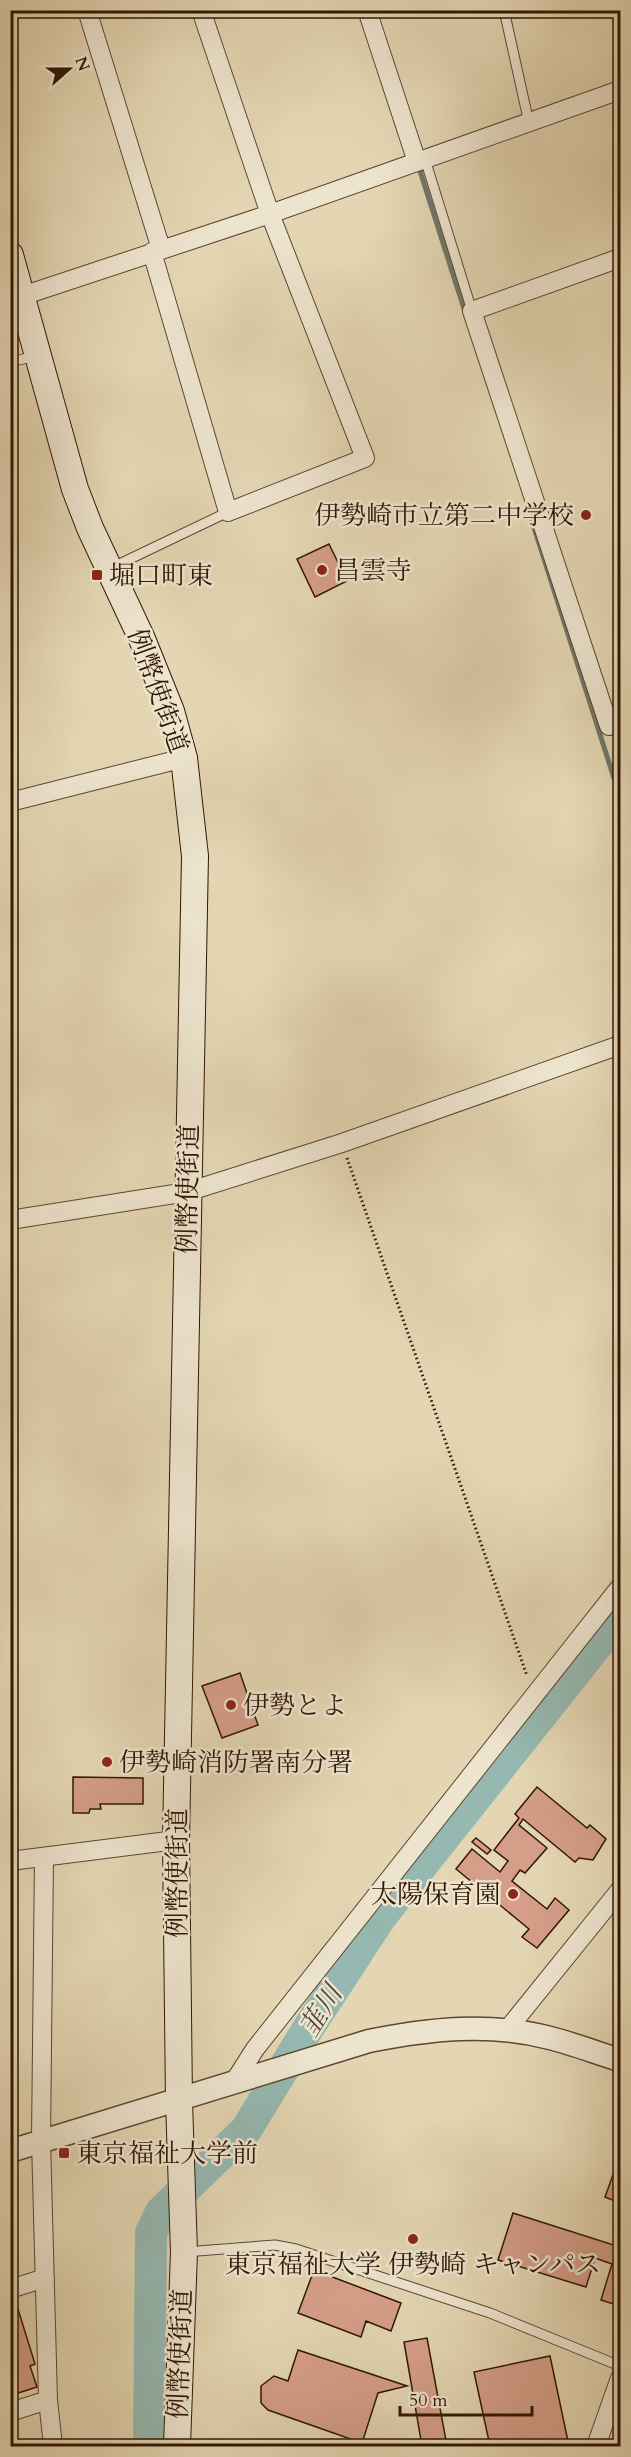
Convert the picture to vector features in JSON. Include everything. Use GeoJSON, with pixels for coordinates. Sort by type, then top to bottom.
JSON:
{"type":"FeatureCollection","features":[{"type":"Feature","properties":{"kind":"main road","name":"例幣使街道"},"geometry":{"type":"LineString","coordinates":[[10,255],[75,489],[108,569],[157,673],[171,711],[184,758],[195,856],[176,1840],[180,2154],[184,2225],[177,2446]]}},
{"type":"Feature","properties":{"kind":"street"},"geometry":{"type":"LineString","coordinates":[[87,10],[157,250],[228,512],[365,458],[270,214],[201,10]]}},
{"type":"Feature","properties":{"kind":"street"},"geometry":{"type":"LineString","coordinates":[[367,10],[421,161]]}},
{"type":"Feature","properties":{"kind":"street"},"geometry":{"type":"LineString","coordinates":[[22,296],[270,214],[621,90]]}},
{"type":"Feature","properties":{"kind":"street"},"geometry":{"type":"LineString","coordinates":[[621,258],[472,310],[609,726],[621,722]]}},
{"type":"Feature","properties":{"kind":"street"},"geometry":{"type":"LineString","coordinates":[[10,802],[184,758]]}},
{"type":"Feature","properties":{"kind":"street"},"geometry":{"type":"LineString","coordinates":[[10,1220],[187,1192],[342,1143],[621,1045]]}},
{"type":"Feature","properties":{"kind":"street"},"geometry":{"type":"LineString","coordinates":[[232,2085],[255,2049],[621,1587]]}},
{"type":"Feature","properties":{"kind":"street"},"geometry":{"type":"LineString","coordinates":[[10,1861],[176,1840]]}},
{"type":"Feature","properties":{"kind":"street"},"geometry":{"type":"LineString","coordinates":[[44,1857],[41,2141],[48,2400],[53,2446]]}},
{"type":"Feature","properties":{"kind":"street"},"geometry":{"type":"LineString","coordinates":[[507,2030],[621,1890]]}},
{"type":"Feature","properties":{"kind":"street"},"geometry":{"type":"LineString","coordinates":[[10,2151],[232,2085],[369,2041],[410,2033],[454,2028],[507,2030],[549,2037],[621,2060]]}},
{"type":"Feature","properties":{"kind":"street"},"geometry":{"type":"LineString","coordinates":[[10,2289],[45,2278]]}},
{"type":"Feature","properties":{"kind":"street"},"geometry":{"type":"LineString","coordinates":[[596,2446],[621,2378]]}},
{"type":"Feature","properties":{"kind":"street"},"geometry":{"type":"LineString","coordinates":[[10,2412],[48,2400]]}},
{"type":"Feature","properties":{"kind":"lane"},"geometry":{"type":"LineString","coordinates":[[504,10],[529,123]]}},
{"type":"Feature","properties":{"kind":"lane"},"geometry":{"type":"LineString","coordinates":[[421,161],[472,310]]}},
{"type":"Feature","properties":{"kind":"lane"},"geometry":{"type":"LineString","coordinates":[[10,362],[39,356]]}},
{"type":"Feature","properties":{"kind":"lane"},"geometry":{"type":"LineString","coordinates":[[108,569],[228,512]]}},
{"type":"Feature","properties":{"kind":"lane"},"geometry":{"type":"LineString","coordinates":[[184,2252],[275,2245],[296,2249],[490,2313],[621,2366]]}},
{"type":"Feature","properties":{"kind":"path"},"geometry":{"type":"LineString","coordinates":[[342,1143],[534,1696]]}},
{"type":"Feature","properties":{"kind":"building","name":"昌雲寺"},"geometry":{"type":"Polygon","coordinates":[[[329,544],[347,581],[315,597],[297,559],[329,544]]]}},
{"type":"Feature","properties":{"kind":"building"},"geometry":{"type":"Polygon","coordinates":[[[240,1673],[258,1725],[222,1738],[202,1686],[240,1673]]]}},
{"type":"Feature","properties":{"kind":"building"},"geometry":{"type":"Polygon","coordinates":[[[73,1777],[143,1778],[143,1804],[100,1804],[101,1809],[90,1809],[89,1813],[73,1813],[73,1777]]]}},
{"type":"Feature","properties":{"kind":"building"},"geometry":{"type":"Polygon","coordinates":[[[537,1787],[587,1828],[590,1825],[606,1839],[593,1860],[579,1858],[575,1862],[523,1819],[519,1825],[547,1848],[525,1873],[520,1870],[512,1881],[547,1909],[555,1898],[569,1910],[537,1948],[522,1937],[529,1929],[456,1869],[472,1849],[500,1872],[508,1861],[494,1850],[519,1818],[515,1814],[537,1787]]]}},
{"type":"Feature","properties":{"kind":"building"},"geometry":{"type":"Polygon","coordinates":[[[476,1838],[491,1850],[487,1854],[472,1842],[476,1838]]]}},
{"type":"Feature","properties":{"kind":"building"},"geometry":{"type":"Polygon","coordinates":[[[620,2155],[620,2203],[605,2197],[620,2155]]]}},
{"type":"Feature","properties":{"kind":"building"},"geometry":{"type":"Polygon","coordinates":[[[513,2213],[620,2247],[620,2306],[601,2300],[612,2264],[595,2258],[586,2287],[498,2260],[513,2213]]]}},
{"type":"Feature","properties":{"kind":"building"},"geometry":{"type":"Polygon","coordinates":[[[314,2270],[401,2303],[391,2331],[366,2321],[361,2337],[298,2313],[314,2270]]]}},
{"type":"Feature","properties":{"kind":"building"},"geometry":{"type":"Polygon","coordinates":[[[17,2306],[35,2364],[30,2366],[37,2387],[12,2395],[10,2308],[17,2306]]]}},
{"type":"Feature","properties":{"kind":"building"},"geometry":{"type":"Polygon","coordinates":[[[427,2338],[447,2446],[422,2446],[404,2342],[427,2338]]]}},
{"type":"Feature","properties":{"kind":"building"},"geometry":{"type":"Polygon","coordinates":[[[298,2350],[407,2386],[378,2393],[362,2443],[268,2410],[261,2403],[261,2386],[274,2376],[288,2381],[298,2350]]]}},
{"type":"Feature","properties":{"kind":"building"},"geometry":{"type":"Polygon","coordinates":[[[550,2356],[569,2446],[490,2446],[474,2372],[550,2356]]]}},
{"type":"Feature","properties":{"kind":"waterway"},"geometry":{"type":"LineString","coordinates":[[420,171],[466,315]]}},
{"type":"Feature","properties":{"kind":"waterway"},"geometry":{"type":"LineString","coordinates":[[529,512],[620,797]]}},
{"type":"Feature","properties":{"kind":"waterway","name":"韮川"},"geometry":{"type":"LineString","coordinates":[[149,2446],[151,2233],[161,2212],[246,2130],[380,1918],[620,1616]]}},
{"type":"Feature","properties":{"kind":"place","name":"伊勢崎市立第二中学校"},"geometry":{"type":"Point","coordinates":[586,515]}},
{"type":"Feature","properties":{"kind":"place","name":"昌雲寺"},"geometry":{"type":"Point","coordinates":[322,570]}},
{"type":"Feature","properties":{"kind":"place","name":"堀口町東"},"geometry":{"type":"Point","coordinates":[97,575]}},
{"type":"Feature","properties":{"kind":"place","name":"伊勢とよ"},"geometry":{"type":"Point","coordinates":[231,1705]}},
{"type":"Feature","properties":{"kind":"place","name":"伊勢崎消防署南分署"},"geometry":{"type":"Point","coordinates":[107,1762]}},
{"type":"Feature","properties":{"kind":"place","name":"太陽保育園"},"geometry":{"type":"Point","coordinates":[513,1894]}},
{"type":"Feature","properties":{"kind":"place","name":"東京福祉大学前"},"geometry":{"type":"Point","coordinates":[64,2153]}},
{"type":"Feature","properties":{"kind":"place","name":"東京福祉大学 伊勢崎 キャンパス"},"geometry":{"type":"Point","coordinates":[413,2239]}}]}
